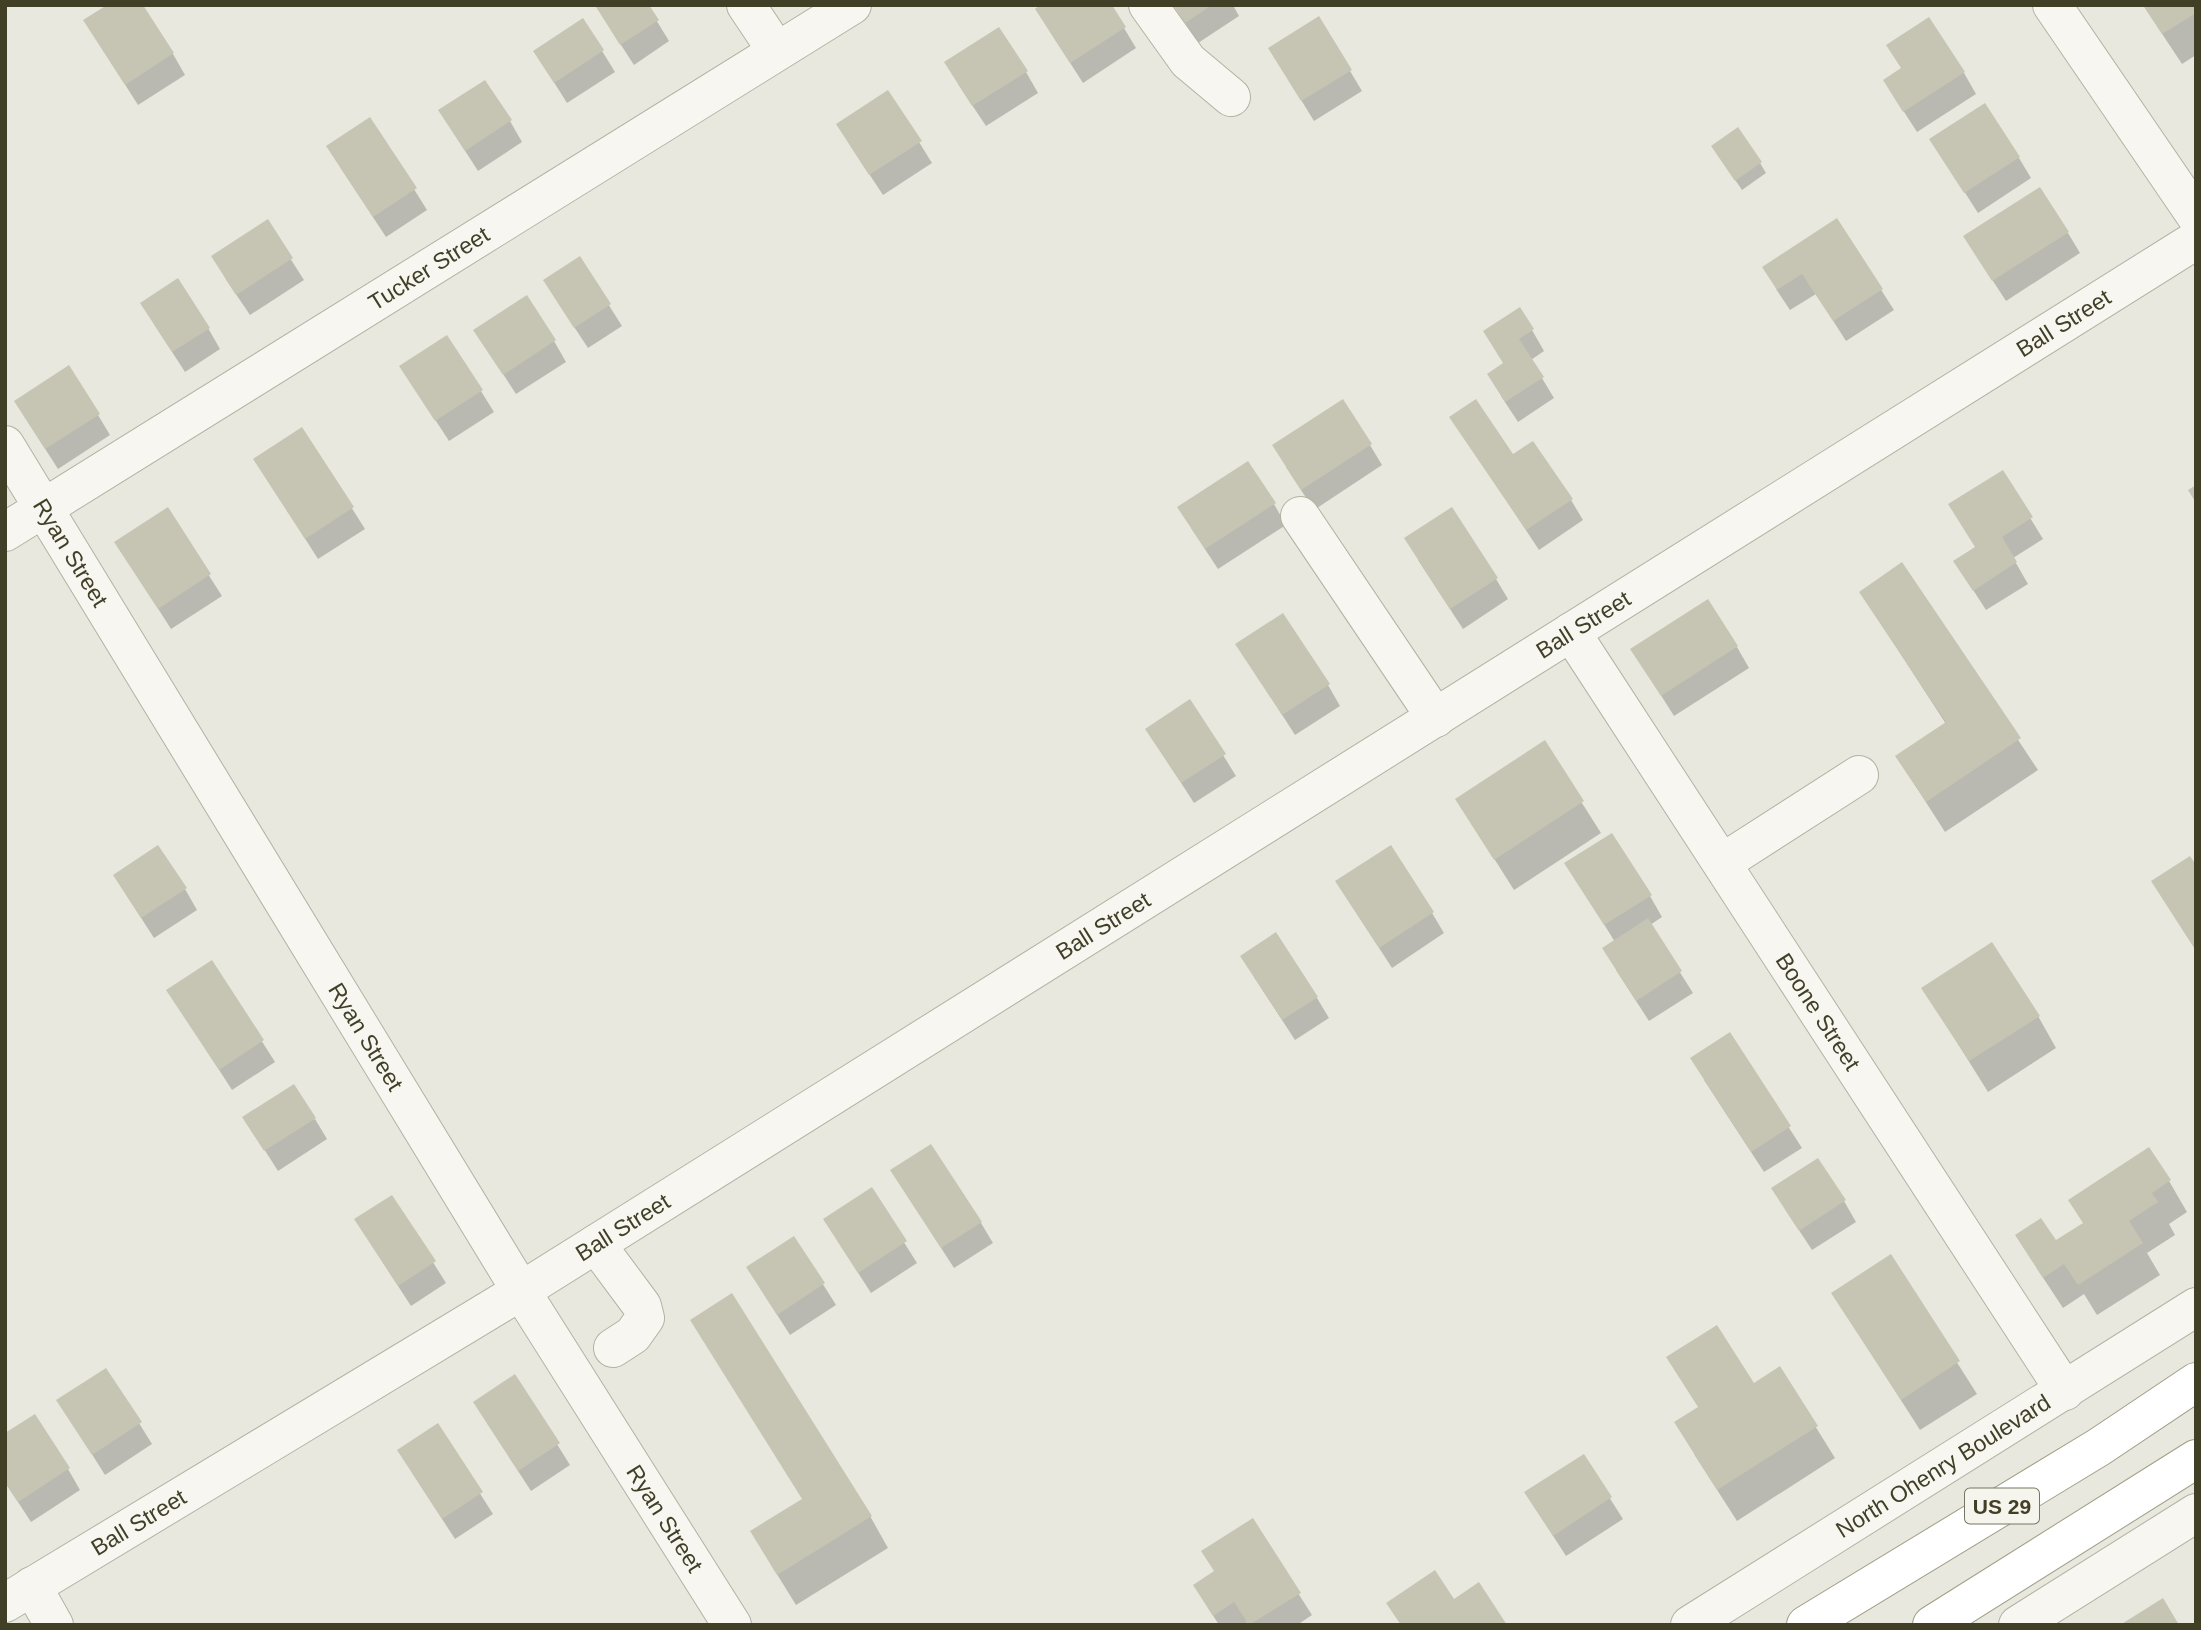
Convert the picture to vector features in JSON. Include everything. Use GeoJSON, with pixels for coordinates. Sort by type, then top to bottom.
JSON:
{"type":"FeatureCollection","features":[{"type":"Feature","properties":{"kind":"highway","name":"US 29"},"geometry":{"type":"LineString","coordinates":[[1806,1625],[2099,1447],[2196,1382]]}},
{"type":"Feature","properties":{"kind":"highway","name":"US 29"},"geometry":{"type":"LineString","coordinates":[[1932,1625],[2196,1459]]}},
{"type":"Feature","properties":{"kind":"street"},"geometry":{"type":"LineString","coordinates":[[746,5],[776,50]]}},
{"type":"Feature","properties":{"kind":"street","name":"Tucker Street"},"geometry":{"type":"LineString","coordinates":[[5,532],[852,5]]}},
{"type":"Feature","properties":{"kind":"street"},"geometry":{"type":"LineString","coordinates":[[1148,5],[1188,61],[1231,97]]}},
{"type":"Feature","properties":{"kind":"street"},"geometry":{"type":"LineString","coordinates":[[2052,5],[2196,216]]}},
{"type":"Feature","properties":{"kind":"street","name":"Ball Street"},"geometry":{"type":"LineString","coordinates":[[19,1594],[521,1291],[2196,240]]}},
{"type":"Feature","properties":{"kind":"street","name":"Ryan Street"},"geometry":{"type":"LineString","coordinates":[[5,445],[46,507],[521,1291],[732,1625]]}},
{"type":"Feature","properties":{"kind":"street"},"geometry":{"type":"LineString","coordinates":[[1300,516],[1436,718]]}},
{"type":"Feature","properties":{"kind":"street","name":"Boone Street"},"geometry":{"type":"LineString","coordinates":[[1571,632],[2065,1391]]}},
{"type":"Feature","properties":{"kind":"street"},"geometry":{"type":"LineString","coordinates":[[1722,863],[1859,775]]}},
{"type":"Feature","properties":{"kind":"street"},"geometry":{"type":"LineString","coordinates":[[596,1244],[642,1306],[645,1318],[633,1335],[613,1348]]}},
{"type":"Feature","properties":{"kind":"street","name":"North Ohenry Boulevard"},"geometry":{"type":"LineString","coordinates":[[1690,1625],[2196,1307]]}},
{"type":"Feature","properties":{"kind":"street"},"geometry":{"type":"LineString","coordinates":[[2022,1624],[2196,1513]]}},
{"type":"Feature","properties":{"kind":"street"},"geometry":{"type":"LineString","coordinates":[[19,1594],[54,1625]]}},
{"type":"Feature","properties":{"kind":"building"},"geometry":{"type":"Polygon","coordinates":[[[107,5],[143,5],[174,53],[125,85],[83,20],[107,5]]]}},
{"type":"Feature","properties":{"kind":"building"},"geometry":{"type":"Polygon","coordinates":[[[595,5],[649,5],[659,20],[620,45],[595,5]]]}},
{"type":"Feature","properties":{"kind":"building"},"geometry":{"type":"Polygon","coordinates":[[[1040,5],[1112,5],[1126,27],[1070,63],[1035,9],[1040,5]]]}},
{"type":"Feature","properties":{"kind":"building"},"geometry":{"type":"Polygon","coordinates":[[[1173,5],[1212,5],[1185,23],[1173,5]]]}},
{"type":"Feature","properties":{"kind":"building"},"geometry":{"type":"Polygon","coordinates":[[[2143,5],[2196,5],[2196,13],[2162,34],[2143,5]]]}},
{"type":"Feature","properties":{"kind":"building"},"geometry":{"type":"Polygon","coordinates":[[[1319,16],[1352,70],[1301,101],[1268,48],[1319,16]]]}},
{"type":"Feature","properties":{"kind":"building"},"geometry":{"type":"Polygon","coordinates":[[[1929,17],[1965,72],[1903,112],[1883,80],[1901,68],[1886,45],[1929,17]]]}},
{"type":"Feature","properties":{"kind":"building"},"geometry":{"type":"Polygon","coordinates":[[[583,18],[604,50],[554,83],[533,51],[583,18]]]}},
{"type":"Feature","properties":{"kind":"building"},"geometry":{"type":"Polygon","coordinates":[[[999,27],[1028,71],[972,106],[944,62],[999,27]]]}},
{"type":"Feature","properties":{"kind":"building"},"geometry":{"type":"Polygon","coordinates":[[[485,80],[512,120],[465,151],[438,110],[485,80]]]}},
{"type":"Feature","properties":{"kind":"building"},"geometry":{"type":"Polygon","coordinates":[[[888,90],[922,141],[869,175],[836,124],[888,90]]]}},
{"type":"Feature","properties":{"kind":"building"},"geometry":{"type":"Polygon","coordinates":[[[1985,103],[2020,157],[1964,193],[1929,139],[1985,103]]]}},
{"type":"Feature","properties":{"kind":"building"},"geometry":{"type":"Polygon","coordinates":[[[370,117],[417,188],[373,217],[326,146],[370,117]]]}},
{"type":"Feature","properties":{"kind":"building"},"geometry":{"type":"Polygon","coordinates":[[[1738,127],[1762,162],[1735,181],[1711,146],[1738,127]]]}},
{"type":"Feature","properties":{"kind":"building"},"geometry":{"type":"Polygon","coordinates":[[[2040,187],[2069,232],[1992,281],[1963,236],[2040,187]]]}},
{"type":"Feature","properties":{"kind":"building"},"geometry":{"type":"Polygon","coordinates":[[[1837,218],[1883,289],[1833,321],[1802,274],[1777,290],[1762,267],[1837,218]]]}},
{"type":"Feature","properties":{"kind":"building"},"geometry":{"type":"Polygon","coordinates":[[[268,219],[293,258],[236,295],[211,256],[268,219]]]}},
{"type":"Feature","properties":{"kind":"building"},"geometry":{"type":"Polygon","coordinates":[[[580,256],[611,304],[574,328],[543,280],[580,256]]]}},
{"type":"Feature","properties":{"kind":"building"},"geometry":{"type":"Polygon","coordinates":[[[178,278],[210,328],[172,352],[140,303],[178,278]]]}},
{"type":"Feature","properties":{"kind":"building"},"geometry":{"type":"Polygon","coordinates":[[[527,295],[556,340],[503,375],[473,330],[527,295]]]}},
{"type":"Feature","properties":{"kind":"building"},"geometry":{"type":"Polygon","coordinates":[[[1520,307],[1534,329],[1519,339],[1544,377],[1505,402],[1487,374],[1503,363],[1483,331],[1520,307]]]}},
{"type":"Feature","properties":{"kind":"building"},"geometry":{"type":"Polygon","coordinates":[[[447,335],[483,390],[435,421],[399,366],[447,335]]]}},
{"type":"Feature","properties":{"kind":"building"},"geometry":{"type":"Polygon","coordinates":[[[69,365],[100,414],[45,449],[14,401],[69,365]]]}},
{"type":"Feature","properties":{"kind":"building"},"geometry":{"type":"Polygon","coordinates":[[[1343,399],[1372,444],[1301,490],[1272,445],[1343,399]]]}},
{"type":"Feature","properties":{"kind":"building"},"geometry":{"type":"Polygon","coordinates":[[[1476,399],[1513,454],[1533,441],[1573,499],[1526,530],[1449,417],[1476,399]]]}},
{"type":"Feature","properties":{"kind":"building"},"geometry":{"type":"Polygon","coordinates":[[[302,427],[354,507],[305,539],[253,459],[302,427]]]}},
{"type":"Feature","properties":{"kind":"building"},"geometry":{"type":"Polygon","coordinates":[[[1248,461],[1276,503],[1205,549],[1177,507],[1248,461]]]}},
{"type":"Feature","properties":{"kind":"building"},"geometry":{"type":"Polygon","coordinates":[[[2003,470],[2033,517],[2002,537],[2017,562],[1973,591],[1953,561],[1975,547],[1948,504],[2003,470]]]}},
{"type":"Feature","properties":{"kind":"building"},"geometry":{"type":"Polygon","coordinates":[[[2196,485],[2196,503],[2188,490],[2196,485]]]}},
{"type":"Feature","properties":{"kind":"building"},"geometry":{"type":"Polygon","coordinates":[[[168,507],[211,574],[158,609],[114,542],[168,507]]]}},
{"type":"Feature","properties":{"kind":"building"},"geometry":{"type":"Polygon","coordinates":[[[1452,507],[1498,578],[1450,609],[1404,538],[1452,507]]]}},
{"type":"Feature","properties":{"kind":"building"},"geometry":{"type":"Polygon","coordinates":[[[1902,562],[2021,738],[1926,802],[1895,756],[1946,722],[1859,592],[1902,562]]]}},
{"type":"Feature","properties":{"kind":"building"},"geometry":{"type":"Polygon","coordinates":[[[1708,599],[1738,646],[1661,696],[1630,649],[1708,599]]]}},
{"type":"Feature","properties":{"kind":"building"},"geometry":{"type":"Polygon","coordinates":[[[1283,613],[1330,684],[1282,715],[1235,644],[1283,613]]]}},
{"type":"Feature","properties":{"kind":"building"},"geometry":{"type":"Polygon","coordinates":[[[1190,699],[1226,754],[1181,783],[1145,729],[1190,699]]]}},
{"type":"Feature","properties":{"kind":"building"},"geometry":{"type":"Polygon","coordinates":[[[1545,740],[1584,801],[1494,860],[1455,799],[1545,740]]]}},
{"type":"Feature","properties":{"kind":"building"},"geometry":{"type":"Polygon","coordinates":[[[1612,833],[1652,895],[1604,925],[1564,863],[1612,833]]]}},
{"type":"Feature","properties":{"kind":"building"},"geometry":{"type":"Polygon","coordinates":[[[158,845],[187,888],[141,918],[113,875],[158,845]]]}},
{"type":"Feature","properties":{"kind":"building"},"geometry":{"type":"Polygon","coordinates":[[[1391,845],[1434,912],[1379,948],[1335,881],[1391,845]]]}},
{"type":"Feature","properties":{"kind":"building"},"geometry":{"type":"Polygon","coordinates":[[[2190,856],[2196,865],[2196,951],[2151,881],[2190,856]]]}},
{"type":"Feature","properties":{"kind":"building"},"geometry":{"type":"Polygon","coordinates":[[[1648,918],[1682,971],[1636,1001],[1602,948],[1648,918]]]}},
{"type":"Feature","properties":{"kind":"building"},"geometry":{"type":"Polygon","coordinates":[[[1276,932],[1318,997],[1282,1020],[1240,956],[1276,932]]]}},
{"type":"Feature","properties":{"kind":"building"},"geometry":{"type":"Polygon","coordinates":[[[1992,942],[2040,1016],[1969,1061],[1921,988],[1992,942]]]}},
{"type":"Feature","properties":{"kind":"building"},"geometry":{"type":"Polygon","coordinates":[[[212,960],[264,1040],[219,1070],[166,990],[212,960]]]}},
{"type":"Feature","properties":{"kind":"building"},"geometry":{"type":"Polygon","coordinates":[[[1730,1032],[1791,1126],[1751,1152],[1690,1058],[1730,1032]]]}},
{"type":"Feature","properties":{"kind":"building"},"geometry":{"type":"Polygon","coordinates":[[[294,1084],[316,1118],[264,1151],[242,1117],[294,1084]]]}},
{"type":"Feature","properties":{"kind":"building"},"geometry":{"type":"Polygon","coordinates":[[[931,1144],[982,1222],[941,1248],[890,1170],[931,1144]]]}},
{"type":"Feature","properties":{"kind":"building"},"geometry":{"type":"Polygon","coordinates":[[[2149,1147],[2171,1180],[2152,1193],[2158,1202],[2129,1221],[2143,1243],[2078,1285],[2064,1264],[2043,1278],[2015,1235],[2041,1218],[2056,1240],[2083,1223],[2068,1200],[2149,1147]]]}},
{"type":"Feature","properties":{"kind":"building"},"geometry":{"type":"Polygon","coordinates":[[[1818,1158],[1846,1200],[1799,1231],[1771,1188],[1818,1158]]]}},
{"type":"Feature","properties":{"kind":"building"},"geometry":{"type":"Polygon","coordinates":[[[872,1187],[907,1241],[858,1273],[823,1219],[872,1187]]]}},
{"type":"Feature","properties":{"kind":"building"},"geometry":{"type":"Polygon","coordinates":[[[392,1195],[436,1261],[398,1286],[354,1219],[392,1195]]]}},
{"type":"Feature","properties":{"kind":"building"},"geometry":{"type":"Polygon","coordinates":[[[794,1236],[825,1283],[777,1315],[746,1267],[794,1236]]]}},
{"type":"Feature","properties":{"kind":"building"},"geometry":{"type":"Polygon","coordinates":[[[1891,1254],[1960,1361],[1901,1400],[1831,1293],[1891,1254]]]}},
{"type":"Feature","properties":{"kind":"building"},"geometry":{"type":"Polygon","coordinates":[[[732,1293],[872,1516],[777,1575],[750,1531],[802,1499],[690,1320],[732,1293]]]}},
{"type":"Feature","properties":{"kind":"building"},"geometry":{"type":"Polygon","coordinates":[[[1717,1325],[1754,1383],[1780,1366],[1818,1426],[1717,1490],[1674,1422],[1698,1407],[1666,1357],[1717,1325]]]}},
{"type":"Feature","properties":{"kind":"building"},"geometry":{"type":"Polygon","coordinates":[[[106,1368],[142,1422],[92,1455],[56,1400],[106,1368]]]}},
{"type":"Feature","properties":{"kind":"building"},"geometry":{"type":"Polygon","coordinates":[[[515,1374],[560,1443],[518,1471],[473,1402],[515,1374]]]}},
{"type":"Feature","properties":{"kind":"building"},"geometry":{"type":"Polygon","coordinates":[[[35,1414],[70,1468],[18,1502],[5,1483],[5,1433],[35,1414]]]}},
{"type":"Feature","properties":{"kind":"building"},"geometry":{"type":"Polygon","coordinates":[[[438,1423],[483,1492],[442,1519],[397,1450],[438,1423]]]}},
{"type":"Feature","properties":{"kind":"building"},"geometry":{"type":"Polygon","coordinates":[[[1584,1454],[1612,1497],[1553,1536],[1524,1492],[1584,1454]]]}},
{"type":"Feature","properties":{"kind":"building"},"geometry":{"type":"Polygon","coordinates":[[[1253,1518],[1301,1593],[1249,1625],[1234,1602],[1213,1616],[1193,1585],[1214,1571],[1201,1551],[1253,1518]]]}},
{"type":"Feature","properties":{"kind":"building"},"geometry":{"type":"Polygon","coordinates":[[[1435,1570],[1454,1599],[1479,1582],[1507,1625],[1401,1625],[1386,1603],[1435,1570]]]}},
{"type":"Feature","properties":{"kind":"building"},"geometry":{"type":"Polygon","coordinates":[[[2163,1598],[2179,1625],[2120,1625],[2163,1598]]]}}]}
